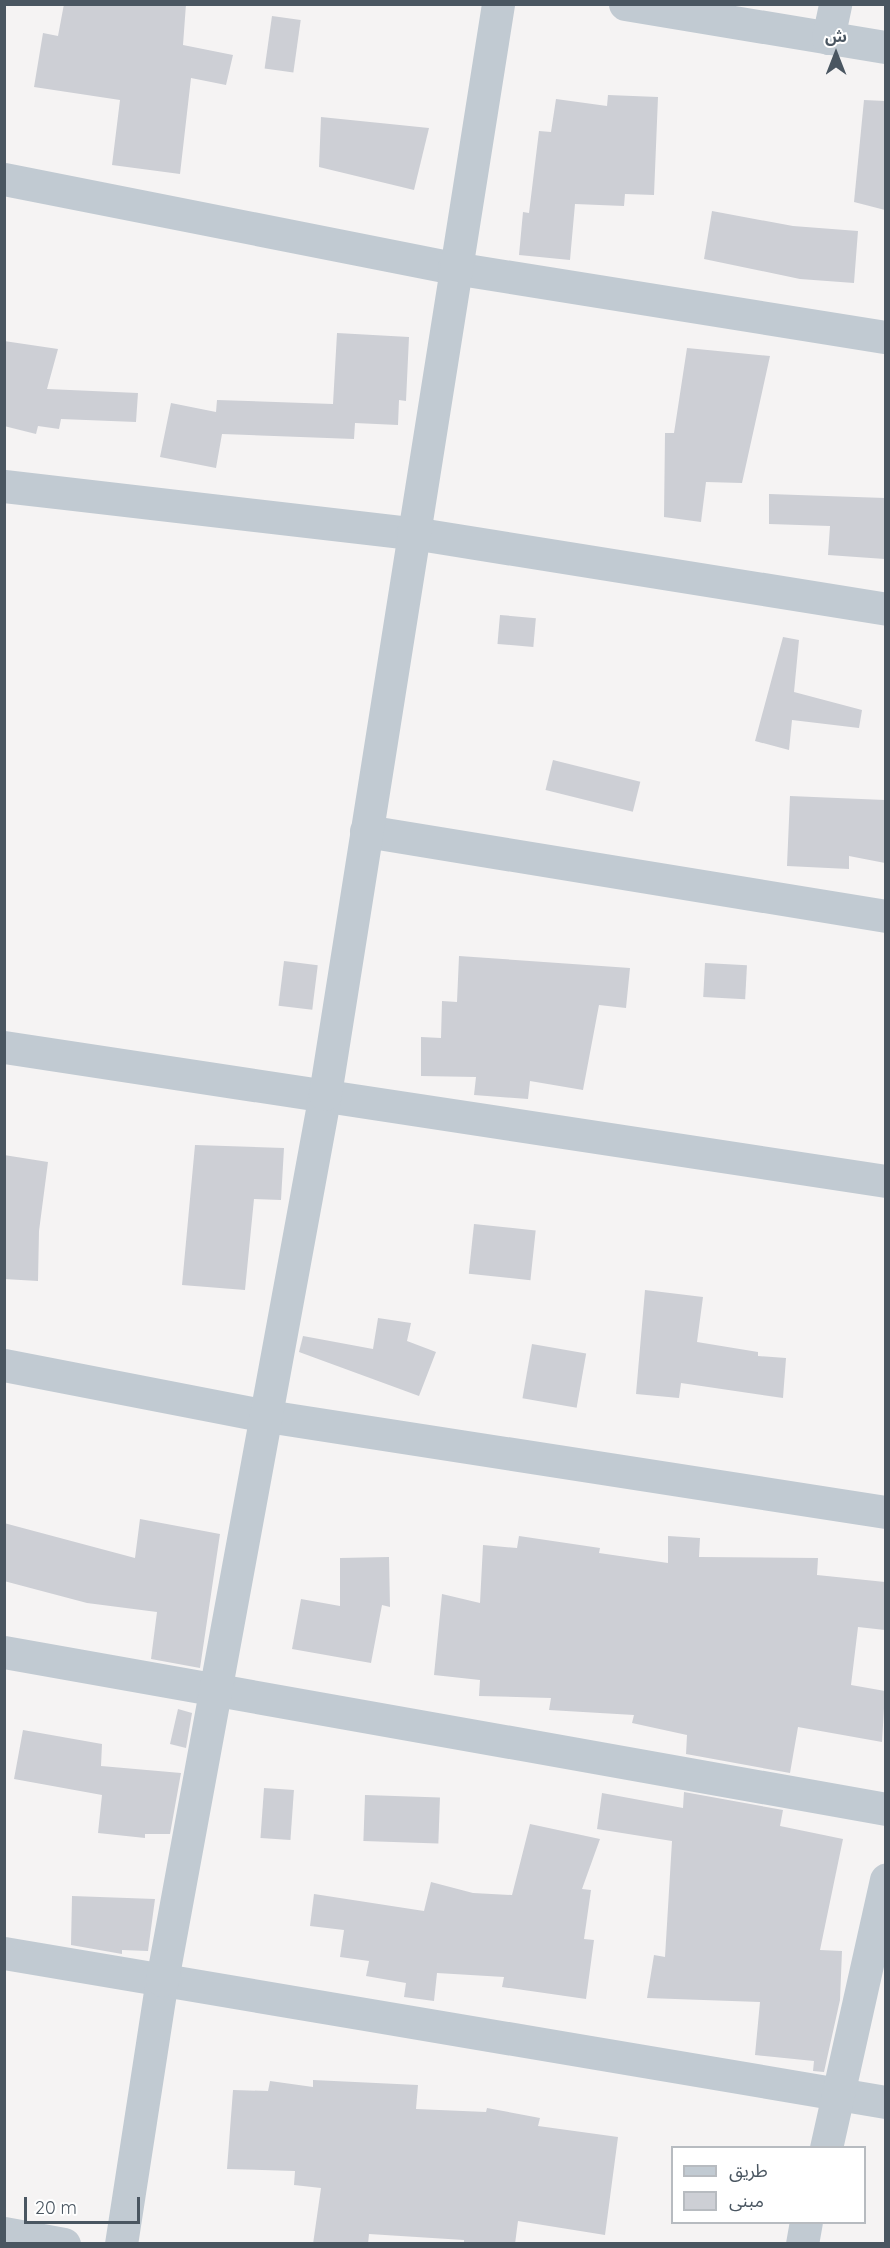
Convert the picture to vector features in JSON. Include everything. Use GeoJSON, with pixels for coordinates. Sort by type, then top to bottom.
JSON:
{"type":"FeatureCollection","features":[{"type":"Feature","properties":{"kind":"street"},"geometry":{"type":"LineString","coordinates":[[121,2244],[162,1980],[217,1691],[325,1094],[454,268],[498,4]]}},
{"type":"Feature","properties":{"kind":"street"},"geometry":{"type":"LineString","coordinates":[[625,4],[885,47]]}},
{"type":"Feature","properties":{"kind":"street"},"geometry":{"type":"LineString","coordinates":[[828,38],[835,4]]}},
{"type":"Feature","properties":{"kind":"street"},"geometry":{"type":"LineString","coordinates":[[4,179],[454,268],[885,337]]}},
{"type":"Feature","properties":{"kind":"street"},"geometry":{"type":"LineString","coordinates":[[4,486],[413,532],[885,609]]}},
{"type":"Feature","properties":{"kind":"street"},"geometry":{"type":"LineString","coordinates":[[366,831],[885,916]]}},
{"type":"Feature","properties":{"kind":"street"},"geometry":{"type":"LineString","coordinates":[[4,1047],[325,1094],[885,1181]]}},
{"type":"Feature","properties":{"kind":"street"},"geometry":{"type":"LineString","coordinates":[[4,1365],[267,1416],[885,1512]]}},
{"type":"Feature","properties":{"kind":"street"},"geometry":{"type":"LineString","coordinates":[[4,1652],[885,1809]]}},
{"type":"Feature","properties":{"kind":"street"},"geometry":{"type":"LineString","coordinates":[[827,2146],[885,1880]]}},
{"type":"Feature","properties":{"kind":"street"},"geometry":{"type":"LineString","coordinates":[[4,1953],[839,2097],[885,2102]]}},
{"type":"Feature","properties":{"kind":"street"},"geometry":{"type":"LineString","coordinates":[[802,2244],[806,2224]]}},
{"type":"Feature","properties":{"kind":"street"},"geometry":{"type":"LineString","coordinates":[[4,2233],[64,2244]]}},
{"type":"Feature","properties":{"kind":"building"},"geometry":{"type":"Polygon","coordinates":[[[64,4],[186,4],[183,45],[233,55],[226,85],[191,78],[180,174],[112,165],[120,100],[34,87],[43,33],[58,36],[64,4]]]}},
{"type":"Feature","properties":{"kind":"building"},"geometry":{"type":"Polygon","coordinates":[[[272,16],[301,20],[293,73],[265,68],[272,16]]]}},
{"type":"Feature","properties":{"kind":"building"},"geometry":{"type":"Polygon","coordinates":[[[608,95],[658,97],[654,195],[625,194],[624,206],[575,204],[570,260],[519,255],[523,212],[529,213],[539,131],[551,132],[556,99],[607,106],[608,95]]]}},
{"type":"Feature","properties":{"kind":"building"},"geometry":{"type":"Polygon","coordinates":[[[864,100],[885,101],[885,210],[854,202],[864,100]]]}},
{"type":"Feature","properties":{"kind":"building"},"geometry":{"type":"Polygon","coordinates":[[[321,117],[429,128],[414,190],[319,167],[321,117]]]}},
{"type":"Feature","properties":{"kind":"building"},"geometry":{"type":"Polygon","coordinates":[[[712,211],[793,226],[858,231],[854,283],[800,279],[704,259],[712,211]]]}},
{"type":"Feature","properties":{"kind":"building"},"geometry":{"type":"Polygon","coordinates":[[[337,333],[409,337],[406,401],[399,400],[398,425],[355,423],[354,439],[222,434],[216,468],[160,457],[171,403],[216,412],[217,400],[333,404],[337,333]]]}},
{"type":"Feature","properties":{"kind":"building"},"geometry":{"type":"Polygon","coordinates":[[[4,341],[58,349],[47,389],[138,393],[136,422],[61,419],[59,429],[38,426],[36,434],[4,426],[4,341]]]}},
{"type":"Feature","properties":{"kind":"building"},"geometry":{"type":"Polygon","coordinates":[[[687,348],[770,356],[742,483],[706,482],[701,522],[664,517],[665,433],[674,433],[687,348]]]}},
{"type":"Feature","properties":{"kind":"building"},"geometry":{"type":"Polygon","coordinates":[[[769,494],[885,498],[885,559],[828,555],[830,526],[769,524],[769,494]]]}},
{"type":"Feature","properties":{"kind":"building"},"geometry":{"type":"Polygon","coordinates":[[[500,615],[536,618],[533,647],[497,644],[500,615]]]}},
{"type":"Feature","properties":{"kind":"building"},"geometry":{"type":"Polygon","coordinates":[[[783,637],[799,640],[794,692],[862,710],[859,728],[792,720],[789,750],[755,741],[783,637]]]}},
{"type":"Feature","properties":{"kind":"building"},"geometry":{"type":"Polygon","coordinates":[[[553,760],[640,782],[633,812],[546,790],[553,760]]]}},
{"type":"Feature","properties":{"kind":"building"},"geometry":{"type":"Polygon","coordinates":[[[790,796],[885,800],[885,863],[849,856],[849,869],[787,866],[790,796]]]}},
{"type":"Feature","properties":{"kind":"building"},"geometry":{"type":"Polygon","coordinates":[[[459,956],[630,968],[626,1008],[599,1005],[583,1090],[530,1081],[528,1099],[474,1095],[476,1077],[421,1076],[421,1037],[441,1038],[442,1001],[457,1002],[459,956]]]}},
{"type":"Feature","properties":{"kind":"building"},"geometry":{"type":"Polygon","coordinates":[[[284,961],[318,965],[312,1010],[279,1006],[284,961]]]}},
{"type":"Feature","properties":{"kind":"building"},"geometry":{"type":"Polygon","coordinates":[[[705,963],[747,965],[745,999],[703,997],[705,963]]]}},
{"type":"Feature","properties":{"kind":"building"},"geometry":{"type":"Polygon","coordinates":[[[195,1145],[284,1148],[281,1200],[254,1199],[245,1290],[182,1285],[195,1145]]]}},
{"type":"Feature","properties":{"kind":"building"},"geometry":{"type":"Polygon","coordinates":[[[4,1155],[48,1162],[39,1231],[38,1281],[4,1279],[4,1155]]]}},
{"type":"Feature","properties":{"kind":"building"},"geometry":{"type":"Polygon","coordinates":[[[474,1224],[536,1230],[530,1280],[469,1274],[474,1224]]]}},
{"type":"Feature","properties":{"kind":"building"},"geometry":{"type":"Polygon","coordinates":[[[645,1290],[703,1297],[697,1342],[758,1352],[758,1356],[786,1358],[783,1398],[681,1383],[679,1398],[636,1394],[645,1290]]]}},
{"type":"Feature","properties":{"kind":"building"},"geometry":{"type":"Polygon","coordinates":[[[378,1318],[411,1323],[407,1341],[436,1352],[419,1396],[299,1352],[303,1336],[373,1349],[378,1318]]]}},
{"type":"Feature","properties":{"kind":"building"},"geometry":{"type":"Polygon","coordinates":[[[532,1344],[586,1354],[577,1408],[522,1398],[532,1344]]]}},
{"type":"Feature","properties":{"kind":"building"},"geometry":{"type":"Polygon","coordinates":[[[140,1519],[220,1534],[200,1668],[151,1659],[157,1612],[87,1603],[4,1581],[4,1523],[135,1558],[140,1519]]]}},
{"type":"Feature","properties":{"kind":"building"},"geometry":{"type":"Polygon","coordinates":[[[519,1536],[600,1548],[599,1553],[668,1563],[668,1536],[700,1538],[699,1557],[818,1558],[817,1575],[885,1582],[885,1630],[858,1627],[851,1685],[885,1691],[882,1742],[798,1727],[790,1773],[686,1754],[687,1735],[632,1723],[634,1715],[549,1710],[551,1698],[479,1696],[480,1680],[434,1675],[442,1594],[480,1603],[483,1545],[517,1548],[519,1536]]]}},
{"type":"Feature","properties":{"kind":"building"},"geometry":{"type":"Polygon","coordinates":[[[389,1557],[390,1607],[382,1605],[371,1663],[292,1649],[301,1599],[340,1606],[340,1558],[389,1557]]]}},
{"type":"Feature","properties":{"kind":"building"},"geometry":{"type":"Polygon","coordinates":[[[178,1709],[192,1713],[186,1748],[170,1744],[178,1709]]]}},
{"type":"Feature","properties":{"kind":"building"},"geometry":{"type":"Polygon","coordinates":[[[23,1730],[102,1744],[101,1766],[181,1773],[170,1834],[145,1834],[145,1838],[98,1833],[102,1795],[14,1779],[23,1730]]]}},
{"type":"Feature","properties":{"kind":"building"},"geometry":{"type":"Polygon","coordinates":[[[264,1788],[294,1790],[290,1840],[261,1838],[264,1788]]]}},
{"type":"Feature","properties":{"kind":"building"},"geometry":{"type":"Polygon","coordinates":[[[684,1792],[783,1810],[780,1826],[843,1839],[820,1950],[842,1951],[840,2000],[824,2072],[813,2071],[814,2061],[755,2055],[760,2002],[647,1998],[654,1955],[665,1957],[672,1841],[597,1829],[602,1793],[683,1808],[684,1792]]]}},
{"type":"Feature","properties":{"kind":"building"},"geometry":{"type":"Polygon","coordinates":[[[365,1795],[440,1798],[438,1844],[363,1841],[365,1795]]]}},
{"type":"Feature","properties":{"kind":"building"},"geometry":{"type":"Polygon","coordinates":[[[530,1824],[600,1839],[582,1889],[591,1890],[584,1939],[594,1940],[586,1999],[502,1987],[504,1977],[437,1973],[434,2001],[404,1997],[406,1983],[366,1976],[369,1961],[340,1957],[344,1930],[310,1926],[314,1894],[424,1911],[431,1882],[473,1893],[512,1895],[530,1824]]]}},
{"type":"Feature","properties":{"kind":"building"},"geometry":{"type":"Polygon","coordinates":[[[72,1896],[155,1899],[148,1951],[122,1950],[122,1954],[71,1945],[72,1896]]]}},
{"type":"Feature","properties":{"kind":"building"},"geometry":{"type":"Polygon","coordinates":[[[313,2080],[418,2085],[416,2109],[486,2112],[487,2108],[540,2118],[538,2126],[618,2137],[605,2235],[518,2221],[515,2244],[464,2244],[464,2240],[369,2234],[368,2244],[313,2244],[321,2188],[294,2185],[295,2171],[227,2169],[233,2090],[268,2091],[270,2081],[313,2087],[313,2080]]]}}]}
